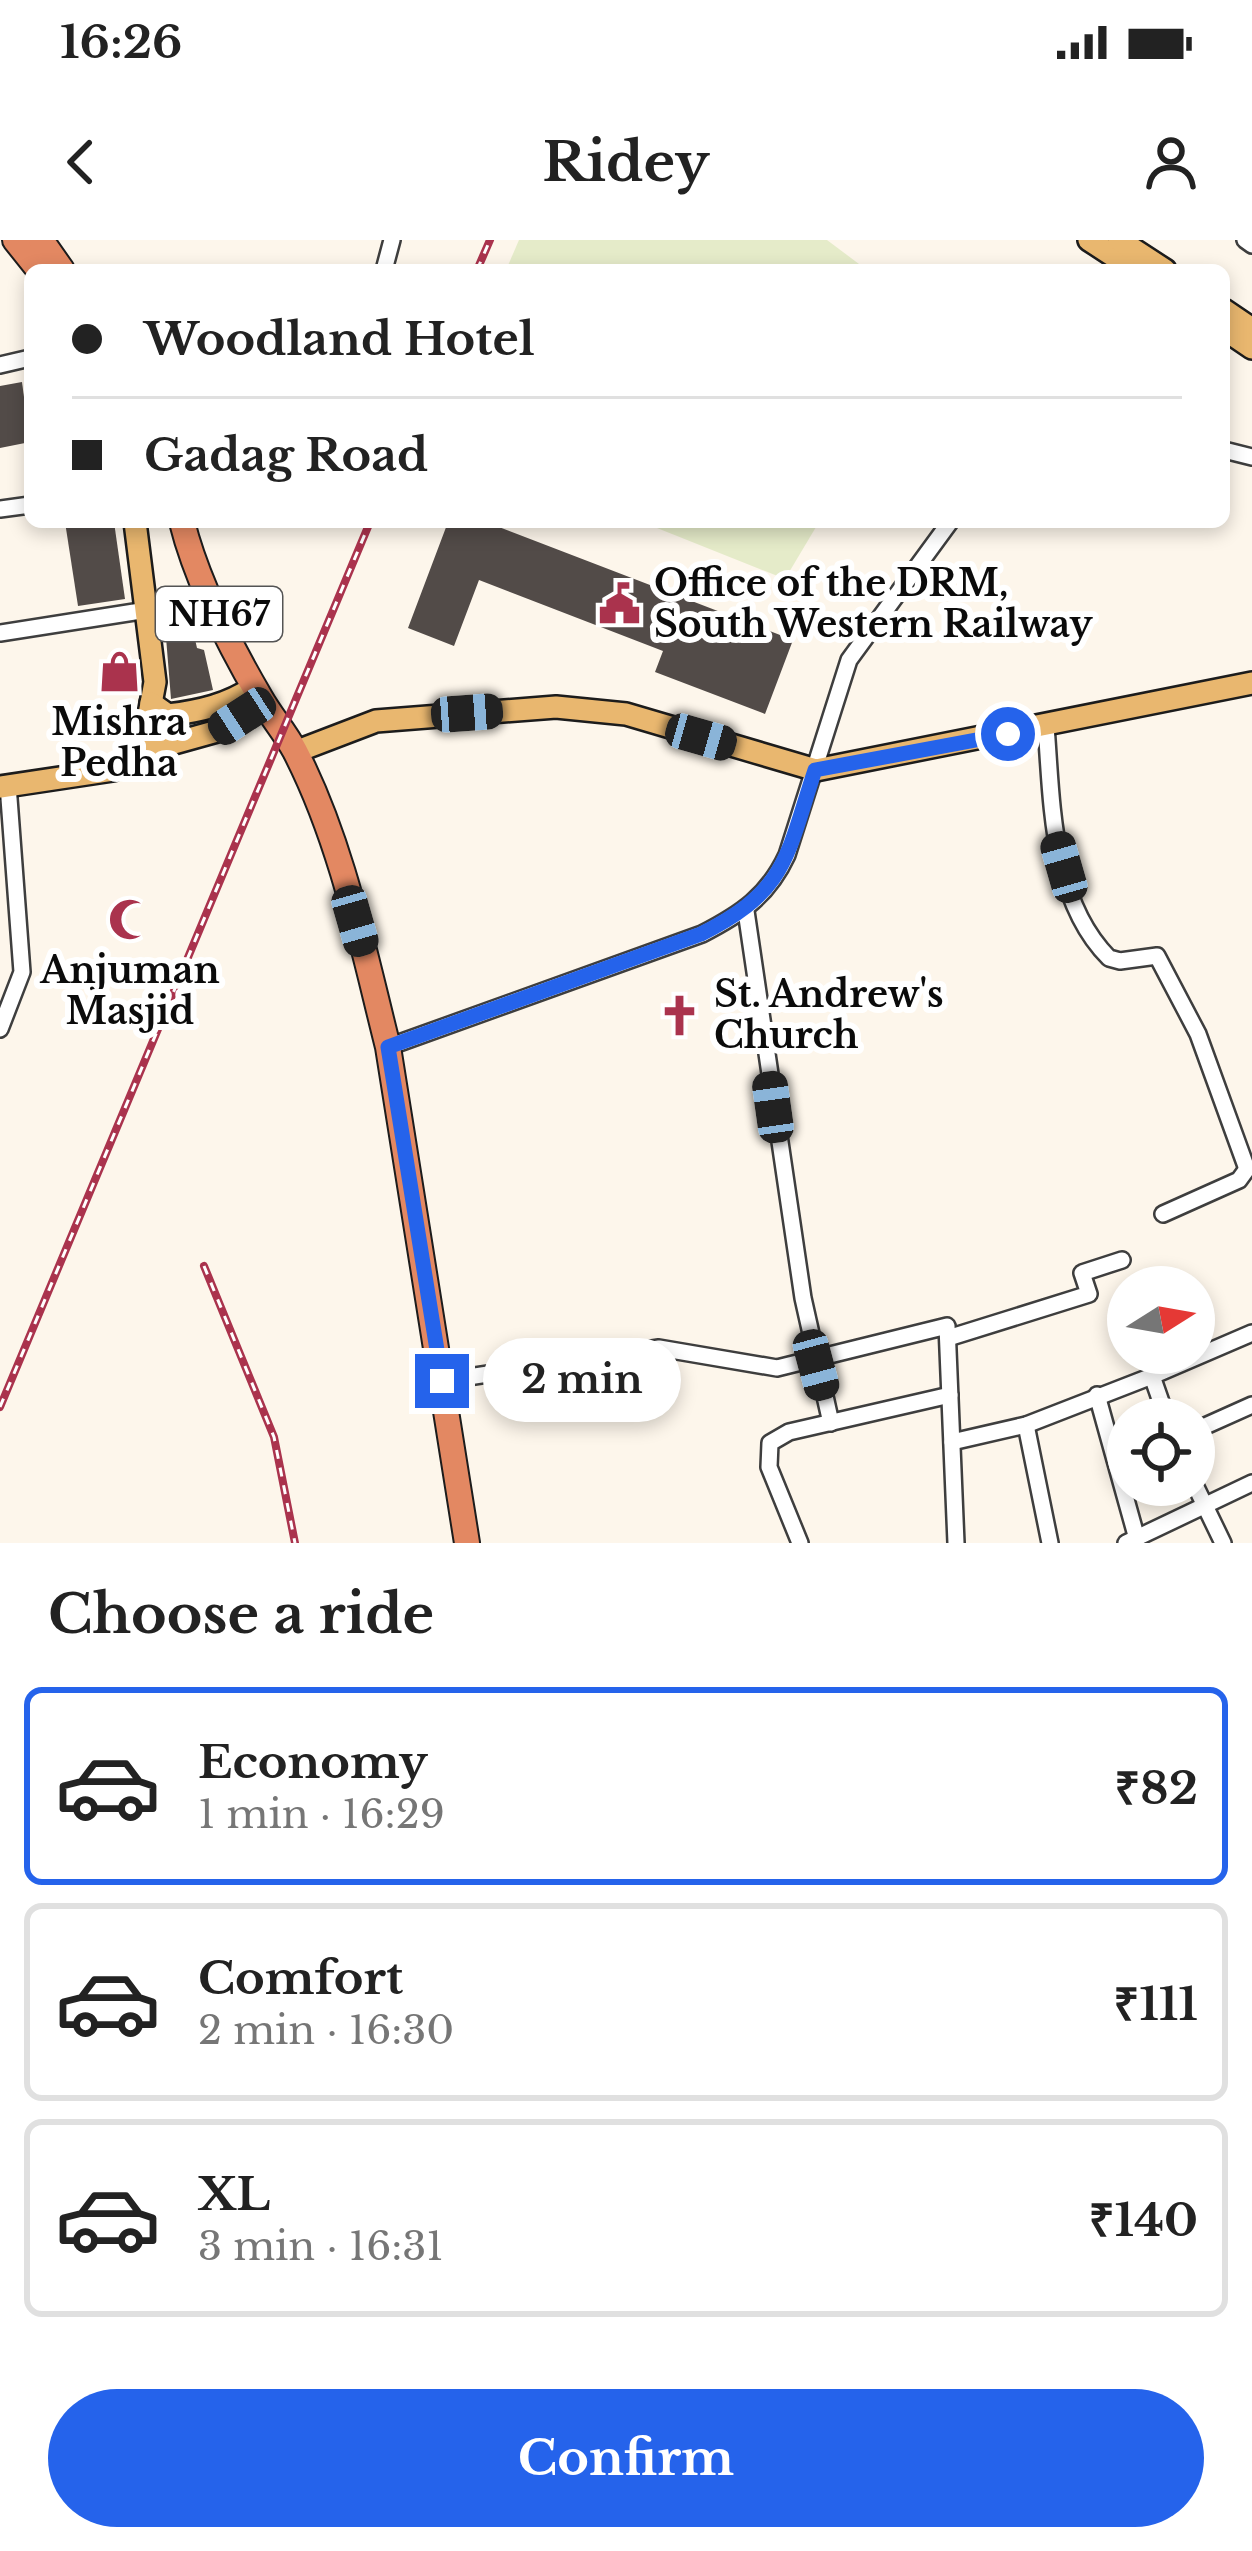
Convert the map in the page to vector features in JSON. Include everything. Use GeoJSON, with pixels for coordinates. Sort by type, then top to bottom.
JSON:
{"type":"FeatureCollection","features":[{"type":"Feature","properties":{"kind":"highway"},"geometry":{"type":"LineString","coordinates":[[15,240],[34,264]]}},
{"type":"Feature","properties":{"kind":"highway","name":"NH67"},"geometry":{"type":"LineString","coordinates":[[183,528],[189,552],[259,695],[296,752],[329,830],[368,966],[388,1047],[467,1543]]}},
{"type":"Feature","properties":{"kind":"highway","name":"NH67"},"geometry":{"type":"LineString","coordinates":[[368,966],[375,1049],[454,1543]]}},
{"type":"Feature","properties":{"kind":"main road"},"geometry":{"type":"LineString","coordinates":[[1089,240],[1124,254]]}},
{"type":"Feature","properties":{"kind":"main road"},"geometry":{"type":"LineString","coordinates":[[136,528],[154,682],[142,752]]}},
{"type":"Feature","properties":{"kind":"main road"},"geometry":{"type":"LineString","coordinates":[[296,752],[376,721],[556,706],[626,714],[815,770],[1252,683]]}},
{"type":"Feature","properties":{"kind":"main road"},"geometry":{"type":"LineString","coordinates":[[151,703],[167,715],[259,695]]}},
{"type":"Feature","properties":{"kind":"main road"},"geometry":{"type":"LineString","coordinates":[[4,786],[113,770],[142,752],[221,730],[259,695]]}},
{"type":"Feature","properties":{"kind":"street"},"geometry":{"type":"LineString","coordinates":[[388,1047],[701,934],[746,911],[774,882],[849,660],[946,528]]}},
{"type":"Feature","properties":{"kind":"street"},"geometry":{"type":"LineString","coordinates":[[0,633],[146,610]]}},
{"type":"Feature","properties":{"kind":"street"},"geometry":{"type":"LineString","coordinates":[[1046,726],[1055,835],[1074,899],[1109,958],[1156,956],[1166,968],[1198,1034],[1250,1169],[1239,1180],[1163,1214]]}},
{"type":"Feature","properties":{"kind":"street"},"geometry":{"type":"LineString","coordinates":[[0,1029],[22,972],[4,786]]}},
{"type":"Feature","properties":{"kind":"street"},"geometry":{"type":"LineString","coordinates":[[746,911],[786,1199],[831,1423]]}},
{"type":"Feature","properties":{"kind":"street"},"geometry":{"type":"LineString","coordinates":[[948,1338],[1089,1294],[1082,1273],[1121,1260]]}},
{"type":"Feature","properties":{"kind":"street"},"geometry":{"type":"LineString","coordinates":[[442,1381],[659,1348],[777,1368],[947,1326],[956,1543]]}},
{"type":"Feature","properties":{"kind":"street"},"geometry":{"type":"LineString","coordinates":[[952,1442],[1026,1424],[1252,1333]]}},
{"type":"Feature","properties":{"kind":"street"},"geometry":{"type":"LineString","coordinates":[[1152,1376],[1160,1398]]}},
{"type":"Feature","properties":{"kind":"street"},"geometry":{"type":"LineString","coordinates":[[800,1543],[767,1452],[778,1436],[950,1395]]}},
{"type":"Feature","properties":{"kind":"street"},"geometry":{"type":"LineString","coordinates":[[1097,1396],[1131,1541],[1199,1506]]}},
{"type":"Feature","properties":{"kind":"street"},"geometry":{"type":"LineString","coordinates":[[1215,1422],[1252,1406]]}},
{"type":"Feature","properties":{"kind":"street"},"geometry":{"type":"LineString","coordinates":[[1026,1424],[1050,1543]]}},
{"type":"Feature","properties":{"kind":"street"},"geometry":{"type":"LineString","coordinates":[[1215,1499],[1252,1483]]}},
{"type":"Feature","properties":{"kind":"street"},"geometry":{"type":"LineString","coordinates":[[1204,1506],[1223,1543]]}},
{"type":"Feature","properties":{"kind":"green space"},"geometry":{"type":"Polygon","coordinates":[[[519,240],[827,240],[859,264],[509,264],[519,240]]]}},
{"type":"Feature","properties":{"kind":"green space"},"geometry":{"type":"Polygon","coordinates":[[[657,528],[815,528],[785,579],[657,528]]]}},
{"type":"Feature","properties":{"kind":"building"},"geometry":{"type":"Polygon","coordinates":[[[22,382],[24,443],[0,448],[0,386],[22,382]]]}},
{"type":"Feature","properties":{"kind":"building"},"geometry":{"type":"Polygon","coordinates":[[[66,528],[115,528],[125,599],[78,606],[66,528]]]}},
{"type":"Feature","properties":{"kind":"building","name":"Office of the DRM, South Western Railway"},"geometry":{"type":"Polygon","coordinates":[[[446,528],[502,528],[793,640],[765,714],[655,672],[663,651],[479,580],[454,646],[408,628],[446,528]]]}},
{"type":"Feature","properties":{"kind":"building"},"geometry":{"type":"Polygon","coordinates":[[[191,622],[197,648],[204,650],[213,690],[171,699],[165,625],[191,622]]]}},
{"type":"Feature","properties":{"kind":"railway"},"geometry":{"type":"LineString","coordinates":[[480,264],[490,240]]}},
{"type":"Feature","properties":{"kind":"railway"},"geometry":{"type":"LineString","coordinates":[[0,1407],[367,528]]}},
{"type":"Feature","properties":{"kind":"railway"},"geometry":{"type":"LineString","coordinates":[[204,1266],[274,1437],[295,1543]]}},
{"type":"Feature","properties":{"kind":"place","name":"Office of the DRM, South Western Railway"},"geometry":{"type":"Point","coordinates":[620,604]}},
{"type":"Feature","properties":{"kind":"place","name":"Mishra Pedha"},"geometry":{"type":"Point","coordinates":[119,672]}},
{"type":"Feature","properties":{"kind":"place","name":"Anjuman Masjid"},"geometry":{"type":"Point","coordinates":[130,920]}},
{"type":"Feature","properties":{"kind":"place","name":"St. Andrew's Church"},"geometry":{"type":"Point","coordinates":[680,1015]}},
{"type":"Feature","properties":{"kind":"route"},"geometry":{"type":"LineString","coordinates":[[442,1381],[388,1047],[701,934],[746,911],[774,882],[815,770],[1008,734]]}}]}
